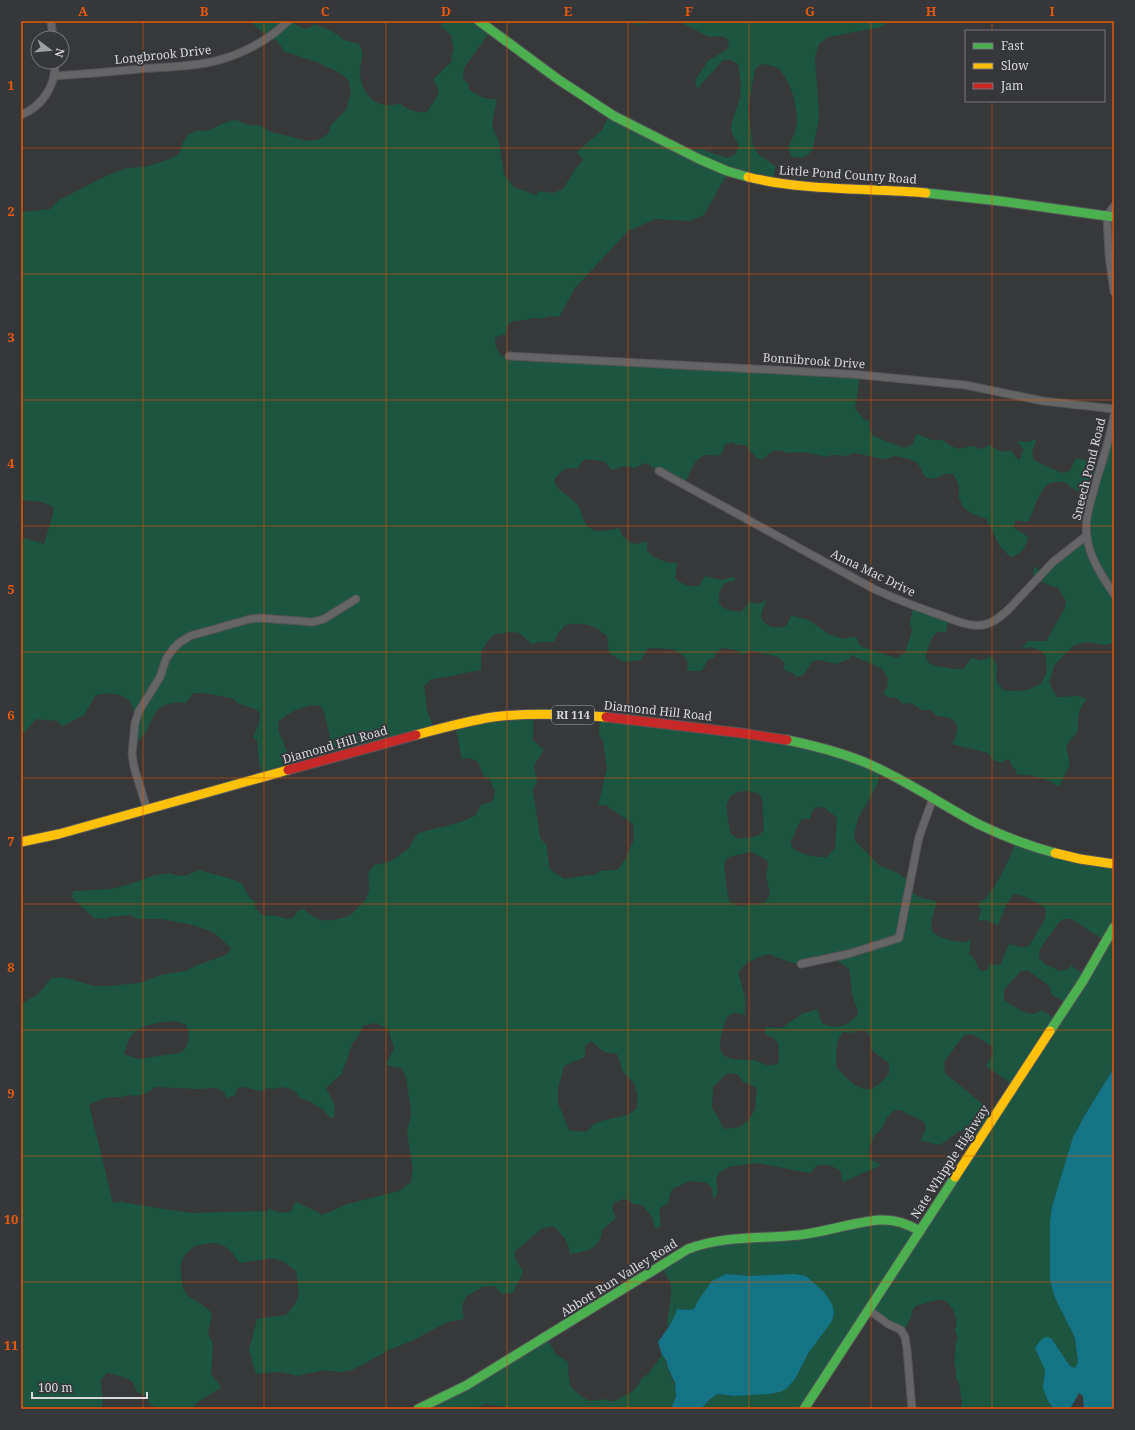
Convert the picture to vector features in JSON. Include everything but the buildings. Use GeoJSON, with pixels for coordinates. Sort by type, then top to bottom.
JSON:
{"type":"FeatureCollection","features":[{"type":"Feature","properties":{"kind":"main road","name":"Little Pond County Road"},"geometry":{"type":"LineString","coordinates":[[479,21],[588,100],[636,128],[724,170],[779,183],[814,187],[946,194],[1110,217]]}},
{"type":"Feature","properties":{"kind":"main road","name":"Diamond Hill Road"},"geometry":{"type":"LineString","coordinates":[[21,842],[59,834],[403,738],[506,716],[535,714],[636,720],[767,736],[838,752],[874,766],[980,824],[1011,838],[1045,850],[1080,859],[1114,864]]}},
{"type":"Feature","properties":{"kind":"main road","name":"Nate Whipple Highway"},"geometry":{"type":"LineString","coordinates":[[804,1409],[1083,981],[1114,927]]}},
{"type":"Feature","properties":{"kind":"main road","name":"Abbott Run Valley Road"},"geometry":{"type":"LineString","coordinates":[[418,1409],[468,1385],[688,1249],[701,1244],[734,1238],[799,1236],[880,1220],[898,1221],[908,1224],[920,1231]]}},
{"type":"Feature","properties":{"kind":"street","name":"Longbrook Drive"},"geometry":{"type":"LineString","coordinates":[[54,76],[180,66],[211,62],[233,56],[280,29],[288,21]]}},
{"type":"Feature","properties":{"kind":"street"},"geometry":{"type":"LineString","coordinates":[[21,115],[31,110],[43,99],[48,92],[54,76],[54,70]]}},
{"type":"Feature","properties":{"kind":"street"},"geometry":{"type":"LineString","coordinates":[[1114,206],[1110,217],[1109,255],[1114,292]]}},
{"type":"Feature","properties":{"kind":"street","name":"Bonnibrook Drive"},"geometry":{"type":"LineString","coordinates":[[509,356],[851,374],[965,385],[1043,401],[1114,409]]}},
{"type":"Feature","properties":{"kind":"street","name":"Sneech Pond Road"},"geometry":{"type":"LineString","coordinates":[[1114,415],[1089,509],[1086,536],[1096,567],[1114,594]]}},
{"type":"Feature","properties":{"kind":"street","name":"Anna Mac Drive"},"geometry":{"type":"LineString","coordinates":[[659,471],[874,589],[906,603],[967,624],[982,625],[991,623],[1000,617],[1053,562],[1086,536]]}},
{"type":"Feature","properties":{"kind":"street"},"geometry":{"type":"LineString","coordinates":[[146,809],[134,767],[132,754],[135,723],[139,712],[160,677],[166,659],[173,649],[190,636],[250,618],[319,621],[356,599]]}},
{"type":"Feature","properties":{"kind":"street"},"geometry":{"type":"LineString","coordinates":[[801,964],[848,954],[899,938],[919,837],[933,798]]}},
{"type":"Feature","properties":{"kind":"street"},"geometry":{"type":"LineString","coordinates":[[869,1310],[888,1324],[901,1330],[905,1337],[912,1409]]}},
{"type":"Feature","properties":{"kind":"green space"},"geometry":{"type":"Polygon","coordinates":[[[251,21],[291,21],[304,29],[310,28],[314,24],[332,31],[344,40],[359,44],[362,52],[360,70],[361,82],[372,100],[385,105],[400,103],[409,109],[427,112],[439,93],[437,85],[433,80],[452,61],[451,57],[454,51],[451,35],[440,26],[444,21],[475,21],[489,33],[464,68],[463,79],[468,84],[469,89],[476,94],[486,98],[497,99],[492,125],[499,143],[504,174],[514,187],[536,195],[539,191],[553,193],[563,189],[583,159],[577,152],[602,130],[609,116],[683,151],[700,149],[727,158],[735,155],[739,146],[732,133],[731,125],[740,98],[741,85],[738,64],[730,60],[723,60],[697,89],[695,80],[708,61],[727,49],[729,43],[727,39],[722,36],[709,37],[678,21],[890,21],[881,27],[828,37],[819,44],[815,57],[819,118],[813,149],[808,155],[801,158],[792,157],[788,149],[795,133],[797,122],[795,101],[782,72],[774,66],[762,64],[755,69],[748,108],[753,146],[759,155],[776,166],[772,182],[728,172],[704,215],[689,221],[656,219],[628,231],[575,288],[559,317],[552,316],[541,319],[532,318],[527,320],[512,321],[507,326],[506,335],[501,335],[495,338],[496,348],[502,356],[860,375],[855,409],[865,420],[870,421],[869,427],[873,436],[904,448],[912,445],[917,434],[932,440],[943,440],[951,446],[959,449],[971,446],[982,449],[990,445],[1000,451],[1011,451],[1019,460],[1024,450],[1017,441],[1028,442],[1036,440],[1032,452],[1033,459],[1062,473],[1070,471],[1076,458],[1099,465],[1107,437],[1114,439],[1114,643],[1103,645],[1088,642],[1074,645],[1055,664],[1049,682],[1057,697],[1078,696],[1087,699],[1081,707],[1079,714],[1078,731],[1066,746],[1070,764],[1059,787],[1039,778],[1027,775],[1017,775],[1016,770],[1012,767],[1009,759],[1002,763],[993,760],[988,753],[952,744],[958,731],[955,722],[950,718],[937,716],[931,710],[921,710],[913,704],[903,704],[896,698],[888,697],[883,693],[887,688],[888,678],[883,670],[850,655],[850,659],[836,664],[818,660],[813,661],[803,675],[797,677],[794,674],[784,670],[784,662],[779,657],[751,651],[742,655],[736,650],[722,648],[716,653],[714,658],[708,660],[702,671],[687,671],[688,664],[686,658],[673,649],[648,648],[641,660],[624,662],[609,653],[607,636],[592,626],[583,624],[565,625],[557,635],[554,642],[539,642],[532,644],[519,633],[511,632],[496,634],[490,638],[481,651],[481,670],[430,680],[424,686],[427,710],[434,728],[334,756],[324,711],[318,705],[313,705],[292,712],[278,722],[279,732],[287,751],[291,768],[262,773],[257,741],[253,737],[259,724],[260,713],[255,709],[237,703],[232,698],[201,693],[193,693],[186,703],[173,703],[158,710],[148,728],[136,743],[134,736],[129,730],[134,717],[132,706],[125,697],[114,694],[96,695],[84,715],[63,726],[57,721],[36,719],[25,732],[21,732],[21,537],[44,544],[54,507],[42,502],[21,500],[21,212],[50,209],[59,200],[104,177],[127,168],[145,167],[170,159],[179,154],[183,142],[189,134],[199,130],[207,131],[229,121],[236,120],[252,126],[259,125],[271,132],[309,141],[318,140],[328,134],[331,125],[346,110],[351,94],[349,81],[340,73],[316,62],[285,52],[276,40],[258,29],[251,21]],[[732,442],[725,445],[719,456],[711,455],[700,458],[693,466],[684,485],[646,463],[634,468],[625,466],[611,470],[605,462],[586,459],[578,468],[571,468],[561,472],[554,482],[559,489],[573,500],[580,509],[587,525],[599,531],[619,528],[621,533],[630,542],[638,544],[647,541],[647,551],[653,556],[665,561],[677,563],[675,578],[684,584],[690,586],[700,585],[705,576],[721,580],[734,577],[735,581],[729,581],[721,588],[719,596],[721,606],[726,609],[740,612],[746,607],[749,601],[757,604],[767,600],[761,616],[764,622],[770,626],[785,626],[792,614],[793,616],[807,619],[829,634],[843,639],[851,637],[857,638],[858,643],[862,647],[897,658],[905,653],[912,631],[910,622],[913,609],[949,618],[946,632],[937,632],[932,637],[926,653],[927,660],[931,664],[958,669],[964,668],[972,657],[979,661],[992,656],[997,666],[996,680],[1003,690],[1023,690],[1041,684],[1047,672],[1046,656],[1041,651],[1031,647],[1022,648],[1028,641],[1046,641],[1064,610],[1066,601],[1058,588],[1033,579],[1034,566],[1040,571],[1083,537],[1084,523],[1090,494],[1071,488],[1065,483],[1057,481],[1050,483],[1040,494],[1028,522],[1017,520],[1014,523],[1014,528],[1028,537],[1023,550],[1019,554],[1011,557],[1001,548],[986,519],[971,513],[963,507],[959,498],[959,485],[953,474],[945,474],[935,479],[926,478],[918,464],[910,459],[895,456],[884,459],[854,453],[847,456],[831,455],[827,457],[803,452],[786,453],[784,451],[774,450],[761,460],[756,457],[745,445],[738,445],[732,442]]]}},
{"type":"Feature","properties":{"kind":"green space"},"geometry":{"type":"Polygon","coordinates":[[[627,21],[661,21],[638,25],[627,21]]]}},
{"type":"Feature","properties":{"kind":"green space"},"geometry":{"type":"Polygon","coordinates":[[[533,716],[533,740],[544,750],[534,765],[537,782],[533,790],[540,838],[546,844],[550,869],[564,879],[596,874],[599,871],[617,870],[625,860],[634,839],[633,824],[607,806],[598,805],[607,769],[603,741],[599,736],[600,719],[768,736],[880,772],[878,782],[858,818],[854,835],[856,842],[880,866],[898,873],[909,881],[908,888],[916,896],[937,902],[931,925],[933,932],[943,938],[958,942],[966,942],[971,939],[969,954],[975,960],[978,968],[982,971],[987,970],[990,964],[1001,964],[1009,944],[1022,947],[1029,946],[1045,919],[1046,911],[1044,907],[1024,896],[1014,894],[1007,903],[998,925],[985,920],[978,921],[981,910],[978,904],[984,900],[995,885],[1005,867],[1015,843],[1114,865],[1114,1068],[1073,1137],[1055,1298],[1075,1338],[1078,1362],[1075,1368],[1070,1366],[1051,1338],[1045,1366],[1044,1383],[1049,1400],[1054,1409],[960,1409],[962,1403],[959,1383],[956,1378],[956,1368],[954,1365],[956,1342],[958,1339],[955,1330],[956,1317],[949,1304],[942,1299],[915,1306],[912,1311],[911,1318],[903,1331],[865,1312],[802,1409],[701,1409],[710,1399],[718,1394],[734,1396],[795,1379],[831,1304],[824,1292],[750,1276],[726,1274],[699,1299],[694,1309],[677,1309],[673,1321],[667,1327],[671,1287],[670,1282],[660,1265],[699,1243],[778,1237],[879,1219],[916,1231],[976,1141],[961,1130],[940,1145],[920,1141],[926,1129],[924,1122],[900,1110],[893,1111],[887,1118],[880,1131],[874,1136],[869,1148],[870,1159],[882,1165],[843,1182],[840,1170],[828,1165],[818,1165],[810,1173],[757,1163],[729,1167],[720,1172],[716,1178],[718,1192],[713,1200],[712,1188],[707,1183],[690,1181],[674,1188],[671,1191],[668,1203],[659,1209],[661,1226],[655,1229],[652,1217],[642,1205],[633,1204],[630,1201],[623,1199],[614,1203],[612,1208],[616,1218],[602,1230],[601,1237],[595,1246],[587,1250],[570,1254],[564,1238],[558,1231],[552,1226],[543,1228],[515,1251],[515,1259],[523,1271],[513,1293],[502,1294],[494,1286],[482,1287],[466,1297],[462,1305],[464,1319],[447,1322],[352,1370],[341,1372],[323,1370],[298,1376],[279,1372],[256,1374],[249,1350],[257,1319],[286,1315],[291,1309],[295,1304],[298,1295],[296,1271],[282,1261],[272,1258],[240,1263],[230,1250],[223,1245],[208,1243],[197,1246],[190,1249],[183,1259],[181,1266],[181,1280],[185,1292],[209,1310],[212,1314],[208,1333],[213,1345],[211,1374],[221,1387],[220,1388],[198,1402],[191,1409],[160,1409],[150,1405],[148,1398],[136,1391],[133,1382],[124,1377],[107,1373],[101,1380],[103,1397],[101,1409],[21,1409],[21,1004],[38,994],[51,978],[66,978],[95,986],[139,983],[161,975],[184,971],[224,956],[230,951],[231,948],[222,939],[210,931],[189,924],[161,919],[138,919],[129,915],[110,917],[107,919],[94,918],[72,898],[73,891],[110,889],[127,885],[155,875],[172,873],[175,875],[184,876],[199,870],[235,880],[242,884],[251,899],[255,902],[255,908],[262,915],[288,919],[293,918],[298,911],[304,909],[312,916],[320,920],[338,919],[348,916],[366,900],[369,889],[368,874],[374,865],[389,862],[408,849],[418,833],[461,822],[476,815],[481,805],[491,802],[494,798],[495,791],[490,780],[483,775],[478,762],[470,758],[462,759],[455,724],[533,716]],[[745,791],[731,796],[727,806],[730,833],[739,839],[758,836],[764,830],[762,799],[758,793],[745,791]],[[816,807],[812,812],[810,819],[802,819],[800,822],[791,841],[792,846],[804,854],[827,857],[835,848],[837,818],[825,808],[816,807]],[[751,852],[727,858],[724,866],[730,902],[739,906],[763,903],[766,901],[770,894],[766,875],[768,866],[767,860],[751,852]],[[1065,919],[1059,922],[1040,949],[1039,958],[1045,964],[1060,971],[1070,968],[1070,965],[1085,975],[1105,941],[1072,919],[1065,919]],[[827,953],[796,964],[770,954],[756,958],[747,963],[738,973],[745,996],[745,1015],[735,1013],[728,1016],[726,1020],[722,1031],[720,1049],[728,1058],[753,1060],[767,1065],[777,1064],[779,1060],[778,1043],[773,1038],[765,1034],[765,1027],[781,1028],[802,1014],[817,1009],[822,1023],[832,1026],[842,1026],[852,1021],[858,1013],[852,994],[849,969],[827,953]],[[1028,970],[1020,972],[1004,990],[1004,1000],[1026,1013],[1034,1014],[1042,1010],[1055,1019],[1066,1003],[1051,994],[1050,987],[1028,970]],[[175,1021],[156,1023],[144,1027],[133,1034],[129,1039],[124,1054],[138,1059],[180,1053],[186,1047],[189,1040],[189,1032],[186,1025],[175,1021]],[[375,1023],[363,1026],[357,1039],[353,1042],[342,1073],[326,1088],[335,1106],[334,1118],[330,1117],[322,1109],[311,1102],[300,1098],[294,1090],[282,1087],[274,1089],[268,1088],[260,1091],[243,1087],[237,1088],[235,1095],[227,1098],[223,1091],[216,1088],[197,1089],[156,1087],[144,1094],[135,1096],[129,1095],[122,1097],[109,1097],[89,1105],[113,1203],[121,1201],[192,1213],[267,1211],[269,1208],[282,1213],[291,1211],[296,1201],[322,1215],[347,1204],[399,1191],[411,1182],[413,1169],[407,1133],[411,1113],[406,1076],[401,1068],[386,1065],[394,1048],[388,1029],[375,1023]],[[859,1030],[853,1033],[844,1032],[837,1043],[836,1067],[854,1084],[864,1089],[875,1087],[881,1083],[889,1074],[889,1063],[871,1050],[870,1036],[866,1031],[859,1030]],[[972,1034],[964,1035],[944,1062],[945,1073],[993,1112],[1013,1085],[986,1066],[992,1056],[993,1047],[972,1034]],[[591,1041],[585,1046],[585,1057],[564,1066],[558,1088],[558,1103],[569,1130],[585,1132],[597,1122],[628,1115],[637,1108],[638,1096],[634,1083],[623,1072],[617,1054],[604,1052],[591,1041]],[[733,1073],[725,1075],[713,1087],[712,1108],[720,1120],[721,1125],[725,1129],[740,1127],[749,1120],[755,1109],[757,1090],[755,1087],[743,1082],[737,1074],[733,1073]]]}},
{"type":"Feature","properties":{"kind":"green space"},"geometry":{"type":"Polygon","coordinates":[[[546,1337],[556,1354],[568,1362],[569,1377],[573,1389],[589,1401],[604,1399],[613,1402],[635,1390],[642,1378],[648,1374],[662,1355],[676,1388],[671,1409],[510,1409],[508,1407],[485,1404],[474,1409],[417,1409],[546,1337]]]}},
{"type":"Feature","properties":{"kind":"water"},"geometry":{"type":"Polygon","coordinates":[[[1114,1068],[1114,1409],[1084,1409],[1083,1396],[1079,1393],[1070,1409],[1054,1409],[1048,1401],[1043,1388],[1045,1370],[1035,1348],[1045,1337],[1051,1338],[1070,1366],[1075,1368],[1078,1362],[1075,1338],[1055,1298],[1050,1280],[1050,1223],[1052,1207],[1073,1137],[1114,1068]]]}},
{"type":"Feature","properties":{"kind":"water"},"geometry":{"type":"Polygon","coordinates":[[[726,1274],[750,1276],[794,1274],[806,1276],[824,1292],[832,1304],[834,1313],[832,1321],[809,1352],[795,1379],[786,1389],[780,1392],[768,1394],[734,1396],[718,1394],[710,1399],[701,1409],[671,1409],[676,1396],[675,1383],[666,1360],[662,1355],[658,1342],[671,1322],[677,1309],[694,1309],[699,1299],[712,1281],[726,1274]]]}},
{"type":"Feature","properties":{"kind":"traffic: fast"},"geometry":{"type":"LineString","coordinates":[[479,21],[559,80],[614,116],[699,159],[727,171],[748,177]]}},
{"type":"Feature","properties":{"kind":"traffic: fast"},"geometry":{"type":"LineString","coordinates":[[926,193],[1000,201],[1114,217]]}},
{"type":"Feature","properties":{"kind":"traffic: fast"},"geometry":{"type":"LineString","coordinates":[[787,740],[830,750],[871,765],[899,779],[978,824],[997,833],[1055,853]]}},
{"type":"Feature","properties":{"kind":"traffic: fast"},"geometry":{"type":"LineString","coordinates":[[1050,1031],[1083,981],[1114,927]]}},
{"type":"Feature","properties":{"kind":"traffic: fast"},"geometry":{"type":"LineString","coordinates":[[804,1409],[955,1177]]}},
{"type":"Feature","properties":{"kind":"traffic: fast"},"geometry":{"type":"LineString","coordinates":[[418,1409],[467,1385],[688,1249],[729,1239],[799,1235],[880,1220],[901,1222],[920,1231]]}},
{"type":"Feature","properties":{"kind":"traffic: slow"},"geometry":{"type":"LineString","coordinates":[[748,177],[770,182],[814,187],[926,193]]}},
{"type":"Feature","properties":{"kind":"traffic: slow"},"geometry":{"type":"LineString","coordinates":[[416,735],[454,725],[507,715],[550,714],[606,717]]}},
{"type":"Feature","properties":{"kind":"traffic: slow"},"geometry":{"type":"LineString","coordinates":[[21,842],[59,834],[288,770]]}},
{"type":"Feature","properties":{"kind":"traffic: slow"},"geometry":{"type":"LineString","coordinates":[[1055,853],[1080,859],[1114,864]]}},
{"type":"Feature","properties":{"kind":"traffic: slow"},"geometry":{"type":"LineString","coordinates":[[955,1177],[1050,1031]]}},
{"type":"Feature","properties":{"kind":"traffic: jam"},"geometry":{"type":"LineString","coordinates":[[606,717],[787,740]]}},
{"type":"Feature","properties":{"kind":"traffic: jam"},"geometry":{"type":"LineString","coordinates":[[288,770],[416,735]]}}]}
